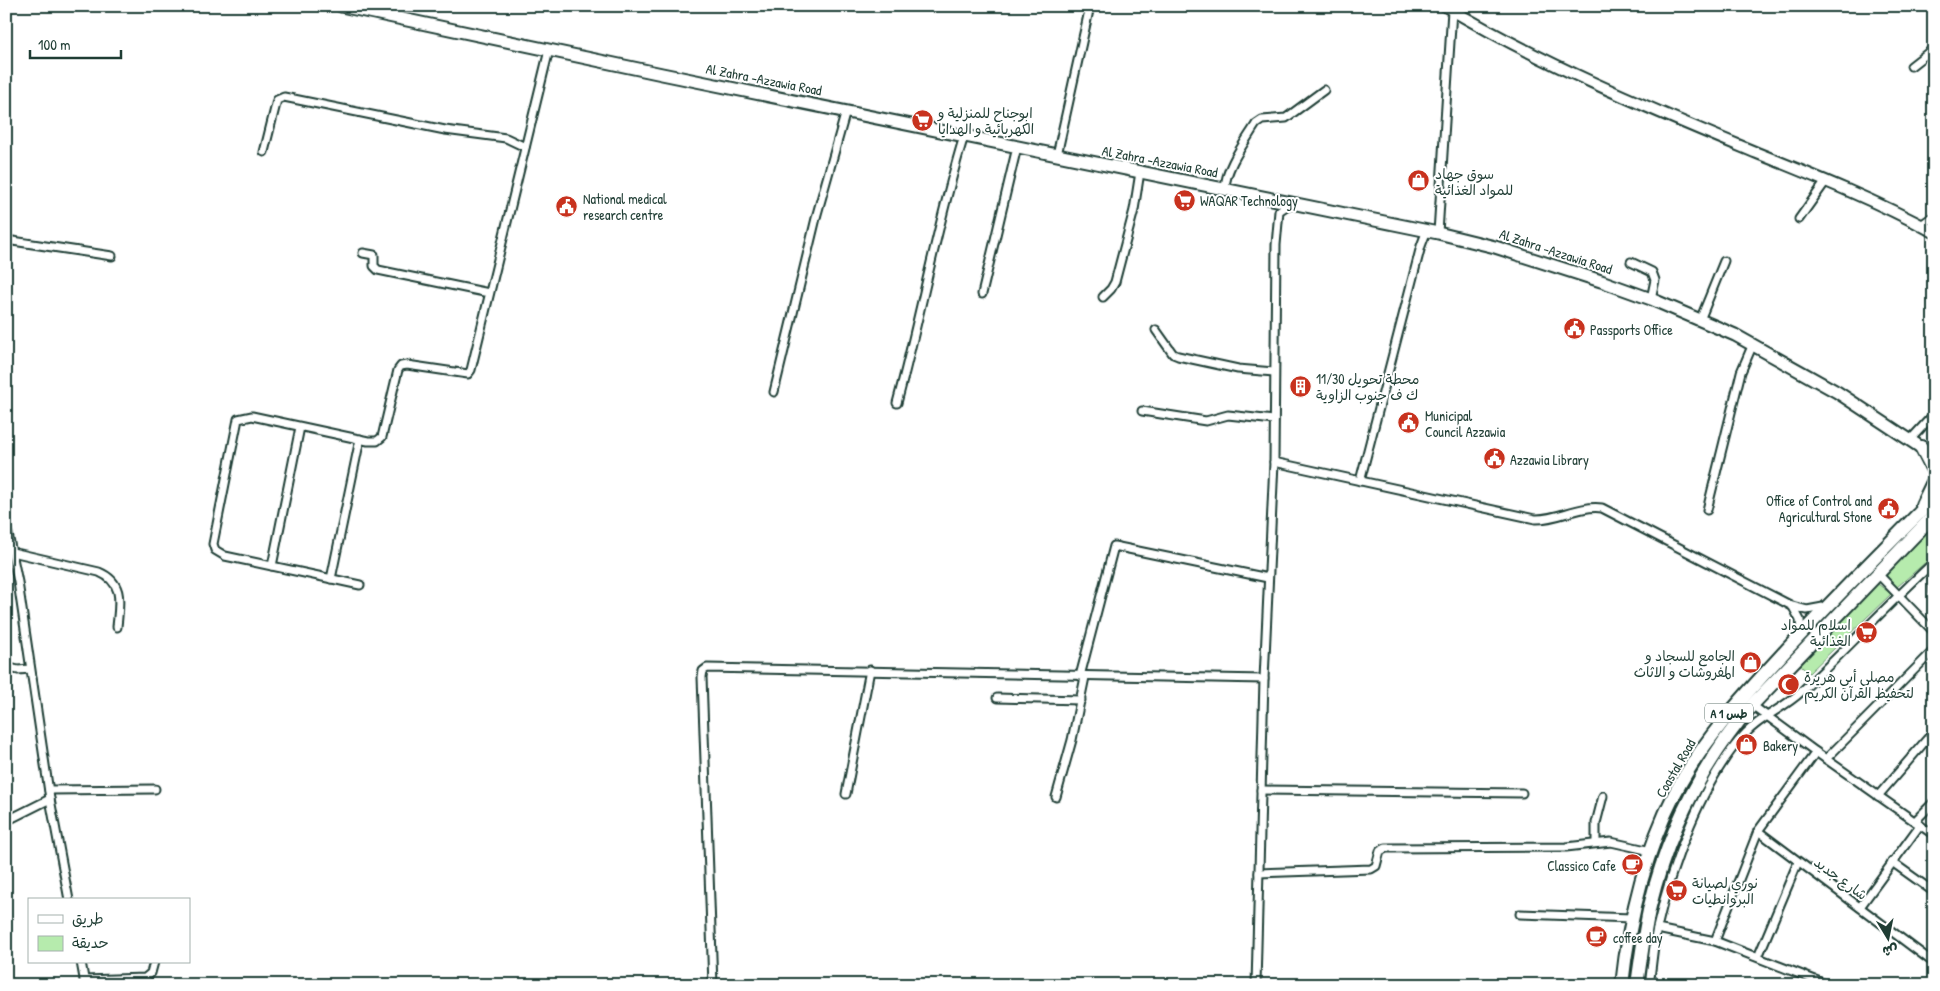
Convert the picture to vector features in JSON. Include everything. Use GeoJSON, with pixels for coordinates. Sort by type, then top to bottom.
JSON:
{"type":"FeatureCollection","features":[{"type":"Feature","properties":{"kind":"highway"},"geometry":{"type":"LineString","coordinates":[[1916,443],[1934,472]]}},
{"type":"Feature","properties":{"kind":"highway"},"geometry":{"type":"LineString","coordinates":[[1918,514],[1934,480]]}},
{"type":"Feature","properties":{"kind":"highway","name":"Coastal Road"},"geometry":{"type":"LineString","coordinates":[[1622,985],[1632,918],[1651,851],[1676,793],[1695,760],[1719,725],[1800,634],[1934,498]]}},
{"type":"Feature","properties":{"kind":"highway","name":"Coastal Road"},"geometry":{"type":"LineString","coordinates":[[1637,985],[1650,906],[1663,860],[1684,809],[1710,760],[1752,705],[1934,516]]}},
{"type":"Feature","properties":{"kind":"main road","name":"Al Zahra -Azzawia Road"},"geometry":{"type":"LineString","coordinates":[[341,6],[846,112],[1432,231],[1495,247],[1651,299],[1753,344],[1826,385],[1934,456]]}},
{"type":"Feature","properties":{"kind":"main road"},"geometry":{"type":"LineString","coordinates":[[1449,8],[1589,80],[1826,181],[1934,232]]}},
{"type":"Feature","properties":{"kind":"street"},"geometry":{"type":"LineString","coordinates":[[1057,155],[1090,6]]}},
{"type":"Feature","properties":{"kind":"street"},"geometry":{"type":"LineString","coordinates":[[1360,482],[1421,246],[1432,231],[1449,8]]}},
{"type":"Feature","properties":{"kind":"street"},"geometry":{"type":"LineString","coordinates":[[1912,66],[1934,48]]}},
{"type":"Feature","properties":{"kind":"street"},"geometry":{"type":"LineString","coordinates":[[360,585],[225,556],[215,550],[213,544],[238,420],[252,416],[377,441],[382,436],[398,370],[401,366],[407,365],[468,374],[471,370],[549,50]]}},
{"type":"Feature","properties":{"kind":"street"},"geometry":{"type":"LineString","coordinates":[[1225,189],[1225,179],[1230,167],[1256,124],[1262,120],[1286,118],[1324,90]]}},
{"type":"Feature","properties":{"kind":"street"},"geometry":{"type":"LineString","coordinates":[[264,152],[277,100],[284,97],[445,130],[506,138],[525,147]]}},
{"type":"Feature","properties":{"kind":"street"},"geometry":{"type":"LineString","coordinates":[[774,392],[817,214],[846,112]]}},
{"type":"Feature","properties":{"kind":"street"},"geometry":{"type":"LineString","coordinates":[[897,403],[918,323],[936,237],[964,136]]}},
{"type":"Feature","properties":{"kind":"street"},"geometry":{"type":"LineString","coordinates":[[982,294],[1017,147]]}},
{"type":"Feature","properties":{"kind":"street"},"geometry":{"type":"LineString","coordinates":[[1103,297],[1111,290],[1115,282],[1136,203],[1140,172]]}},
{"type":"Feature","properties":{"kind":"street"},"geometry":{"type":"LineString","coordinates":[[1799,218],[1826,181]]}},
{"type":"Feature","properties":{"kind":"street"},"geometry":{"type":"LineString","coordinates":[[1256,985],[1264,679],[1274,462],[1277,227],[1279,212],[1291,203]]}},
{"type":"Feature","properties":{"kind":"street"},"geometry":{"type":"LineString","coordinates":[[1921,225],[1934,216]]}},
{"type":"Feature","properties":{"kind":"street"},"geometry":{"type":"LineString","coordinates":[[6,240],[112,256]]}},
{"type":"Feature","properties":{"kind":"street"},"geometry":{"type":"LineString","coordinates":[[363,253],[374,255],[374,266],[378,270],[489,293]]}},
{"type":"Feature","properties":{"kind":"street"},"geometry":{"type":"LineString","coordinates":[[1700,320],[1724,261]]}},
{"type":"Feature","properties":{"kind":"street"},"geometry":{"type":"LineString","coordinates":[[1631,262],[1652,272],[1655,280],[1651,299]]}},
{"type":"Feature","properties":{"kind":"street"},"geometry":{"type":"LineString","coordinates":[[1156,330],[1174,354],[1178,356],[1238,369],[1274,372]]}},
{"type":"Feature","properties":{"kind":"street"},"geometry":{"type":"LineString","coordinates":[[1707,510],[1741,372],[1753,344]]}},
{"type":"Feature","properties":{"kind":"street"},"geometry":{"type":"LineString","coordinates":[[1142,411],[1206,421],[1228,415],[1274,420]]}},
{"type":"Feature","properties":{"kind":"street"},"geometry":{"type":"LineString","coordinates":[[1916,443],[1934,414]]}},
{"type":"Feature","properties":{"kind":"street"},"geometry":{"type":"LineString","coordinates":[[272,566],[300,427]]}},
{"type":"Feature","properties":{"kind":"street"},"geometry":{"type":"LineString","coordinates":[[331,579],[360,439]]}},
{"type":"Feature","properties":{"kind":"street"},"geometry":{"type":"LineString","coordinates":[[1274,462],[1535,519],[1551,518],[1585,508],[1602,508],[1792,606],[1808,610],[1828,606]]}},
{"type":"Feature","properties":{"kind":"street"},"geometry":{"type":"LineString","coordinates":[[6,524],[18,582],[50,799],[69,898]]}},
{"type":"Feature","properties":{"kind":"street"},"geometry":{"type":"LineString","coordinates":[[1056,797],[1081,700],[1082,676],[1114,546],[1268,578]]}},
{"type":"Feature","properties":{"kind":"street"},"geometry":{"type":"LineString","coordinates":[[12,552],[107,575],[114,582],[119,595],[117,627]]}},
{"type":"Feature","properties":{"kind":"street"},"geometry":{"type":"LineString","coordinates":[[1933,563],[1934,595]]}},
{"type":"Feature","properties":{"kind":"street"},"geometry":{"type":"LineString","coordinates":[[1649,985],[1657,929],[1682,847],[1707,789],[1742,738],[1766,716],[1800,692],[1933,563]]}},
{"type":"Feature","properties":{"kind":"street"},"geometry":{"type":"LineString","coordinates":[[1878,574],[1934,632]]}},
{"type":"Feature","properties":{"kind":"street"},"geometry":{"type":"LineString","coordinates":[[1792,606],[1800,620],[1800,634]]}},
{"type":"Feature","properties":{"kind":"street"},"geometry":{"type":"LineString","coordinates":[[1826,759],[1934,650]]}},
{"type":"Feature","properties":{"kind":"street"},"geometry":{"type":"LineString","coordinates":[[6,667],[18,670],[30,668]]}},
{"type":"Feature","properties":{"kind":"street"},"geometry":{"type":"LineString","coordinates":[[713,985],[702,677],[703,671],[706,668],[1264,679]]}},
{"type":"Feature","properties":{"kind":"street"},"geometry":{"type":"LineString","coordinates":[[846,794],[870,670]]}},
{"type":"Feature","properties":{"kind":"street"},"geometry":{"type":"LineString","coordinates":[[997,698],[1081,700]]}},
{"type":"Feature","properties":{"kind":"street"},"geometry":{"type":"LineString","coordinates":[[1752,705],[1934,835]]}},
{"type":"Feature","properties":{"kind":"street"},"geometry":{"type":"LineString","coordinates":[[1878,796],[1934,731]]}},
{"type":"Feature","properties":{"kind":"street"},"geometry":{"type":"LineString","coordinates":[[1715,941],[1758,831],[1816,752]]}},
{"type":"Feature","properties":{"kind":"street"},"geometry":{"type":"LineString","coordinates":[[49,790],[155,788]]}},
{"type":"Feature","properties":{"kind":"street"},"geometry":{"type":"LineString","coordinates":[[1261,790],[1522,793]]}},
{"type":"Feature","properties":{"kind":"street"},"geometry":{"type":"LineString","coordinates":[[1596,843],[1596,823],[1603,796]]}},
{"type":"Feature","properties":{"kind":"street"},"geometry":{"type":"LineString","coordinates":[[6,821],[50,799]]}},
{"type":"Feature","properties":{"kind":"street"},"geometry":{"type":"LineString","coordinates":[[1860,907],[1917,823],[1934,802]]}},
{"type":"Feature","properties":{"kind":"street","name":"شارع جديد"},"geometry":{"type":"LineString","coordinates":[[1758,831],[1934,963]]}},
{"type":"Feature","properties":{"kind":"street"},"geometry":{"type":"LineString","coordinates":[[1259,872],[1371,869],[1376,866],[1380,851],[1386,848],[1566,847],[1596,843],[1619,844],[1651,851]]}},
{"type":"Feature","properties":{"kind":"street"},"geometry":{"type":"LineString","coordinates":[[1758,957],[1798,862]]}},
{"type":"Feature","properties":{"kind":"street"},"geometry":{"type":"LineString","coordinates":[[1892,862],[1934,892]]}},
{"type":"Feature","properties":{"kind":"street"},"geometry":{"type":"LineString","coordinates":[[1520,914],[1632,918]]}},
{"type":"Feature","properties":{"kind":"street"},"geometry":{"type":"LineString","coordinates":[[1657,929],[1715,941],[1828,985]]}},
{"type":"Feature","properties":{"kind":"street"},"geometry":{"type":"LineString","coordinates":[[81,964],[85,982],[145,978],[151,973],[153,964]]}},
{"type":"Feature","properties":{"kind":"green space"},"geometry":{"type":"Polygon","coordinates":[[[1934,521],[1934,555],[1897,587],[1885,572],[1934,521]]]}},
{"type":"Feature","properties":{"kind":"green space"},"geometry":{"type":"Polygon","coordinates":[[[1875,584],[1878,584],[1891,594],[1809,673],[1796,662],[1875,584]]]}},
{"type":"Feature","properties":{"kind":"place","name":"ابوجناح للمنزلية و الكهربائية و الهدايا"},"geometry":{"type":"Point","coordinates":[922,120]}},
{"type":"Feature","properties":{"kind":"place","name":"سوق جهاد للمواد الغذائية"},"geometry":{"type":"Point","coordinates":[1419,181]}},
{"type":"Feature","properties":{"kind":"place","name":"WAQAR Technology"},"geometry":{"type":"Point","coordinates":[1184,200]}},
{"type":"Feature","properties":{"kind":"place","name":"National medical research centre"},"geometry":{"type":"Point","coordinates":[567,206]}},
{"type":"Feature","properties":{"kind":"place","name":"Passports Office"},"geometry":{"type":"Point","coordinates":[1574,329]}},
{"type":"Feature","properties":{"kind":"place","name":"محطة تحويل 11/30 ك ف جنوب الزاوية"},"geometry":{"type":"Point","coordinates":[1300,386]}},
{"type":"Feature","properties":{"kind":"place","name":"Municipal Council Azzawia"},"geometry":{"type":"Point","coordinates":[1409,423]}},
{"type":"Feature","properties":{"kind":"place","name":"Azzawia Library"},"geometry":{"type":"Point","coordinates":[1494,459]}},
{"type":"Feature","properties":{"kind":"place","name":"Office of Control and Agricultural Stone"},"geometry":{"type":"Point","coordinates":[1888,508]}},
{"type":"Feature","properties":{"kind":"place","name":"اسلام للمواد الغذائية"},"geometry":{"type":"Point","coordinates":[1867,632]}},
{"type":"Feature","properties":{"kind":"place","name":"الجامع للسجاد و المفروشات و الاثاث"},"geometry":{"type":"Point","coordinates":[1751,663]}},
{"type":"Feature","properties":{"kind":"place","name":"مصلى أبي هريرة لتحفيظ القرآن الكريم"},"geometry":{"type":"Point","coordinates":[1788,684]}},
{"type":"Feature","properties":{"kind":"place","name":"Bakery"},"geometry":{"type":"Point","coordinates":[1747,745]}},
{"type":"Feature","properties":{"kind":"place","name":"Classico Cafe"},"geometry":{"type":"Point","coordinates":[1632,865]}},
{"type":"Feature","properties":{"kind":"place","name":"نوري لصيانة البروانطيات"},"geometry":{"type":"Point","coordinates":[1676,890]}},
{"type":"Feature","properties":{"kind":"place","name":"coffee day"},"geometry":{"type":"Point","coordinates":[1597,937]}}]}
